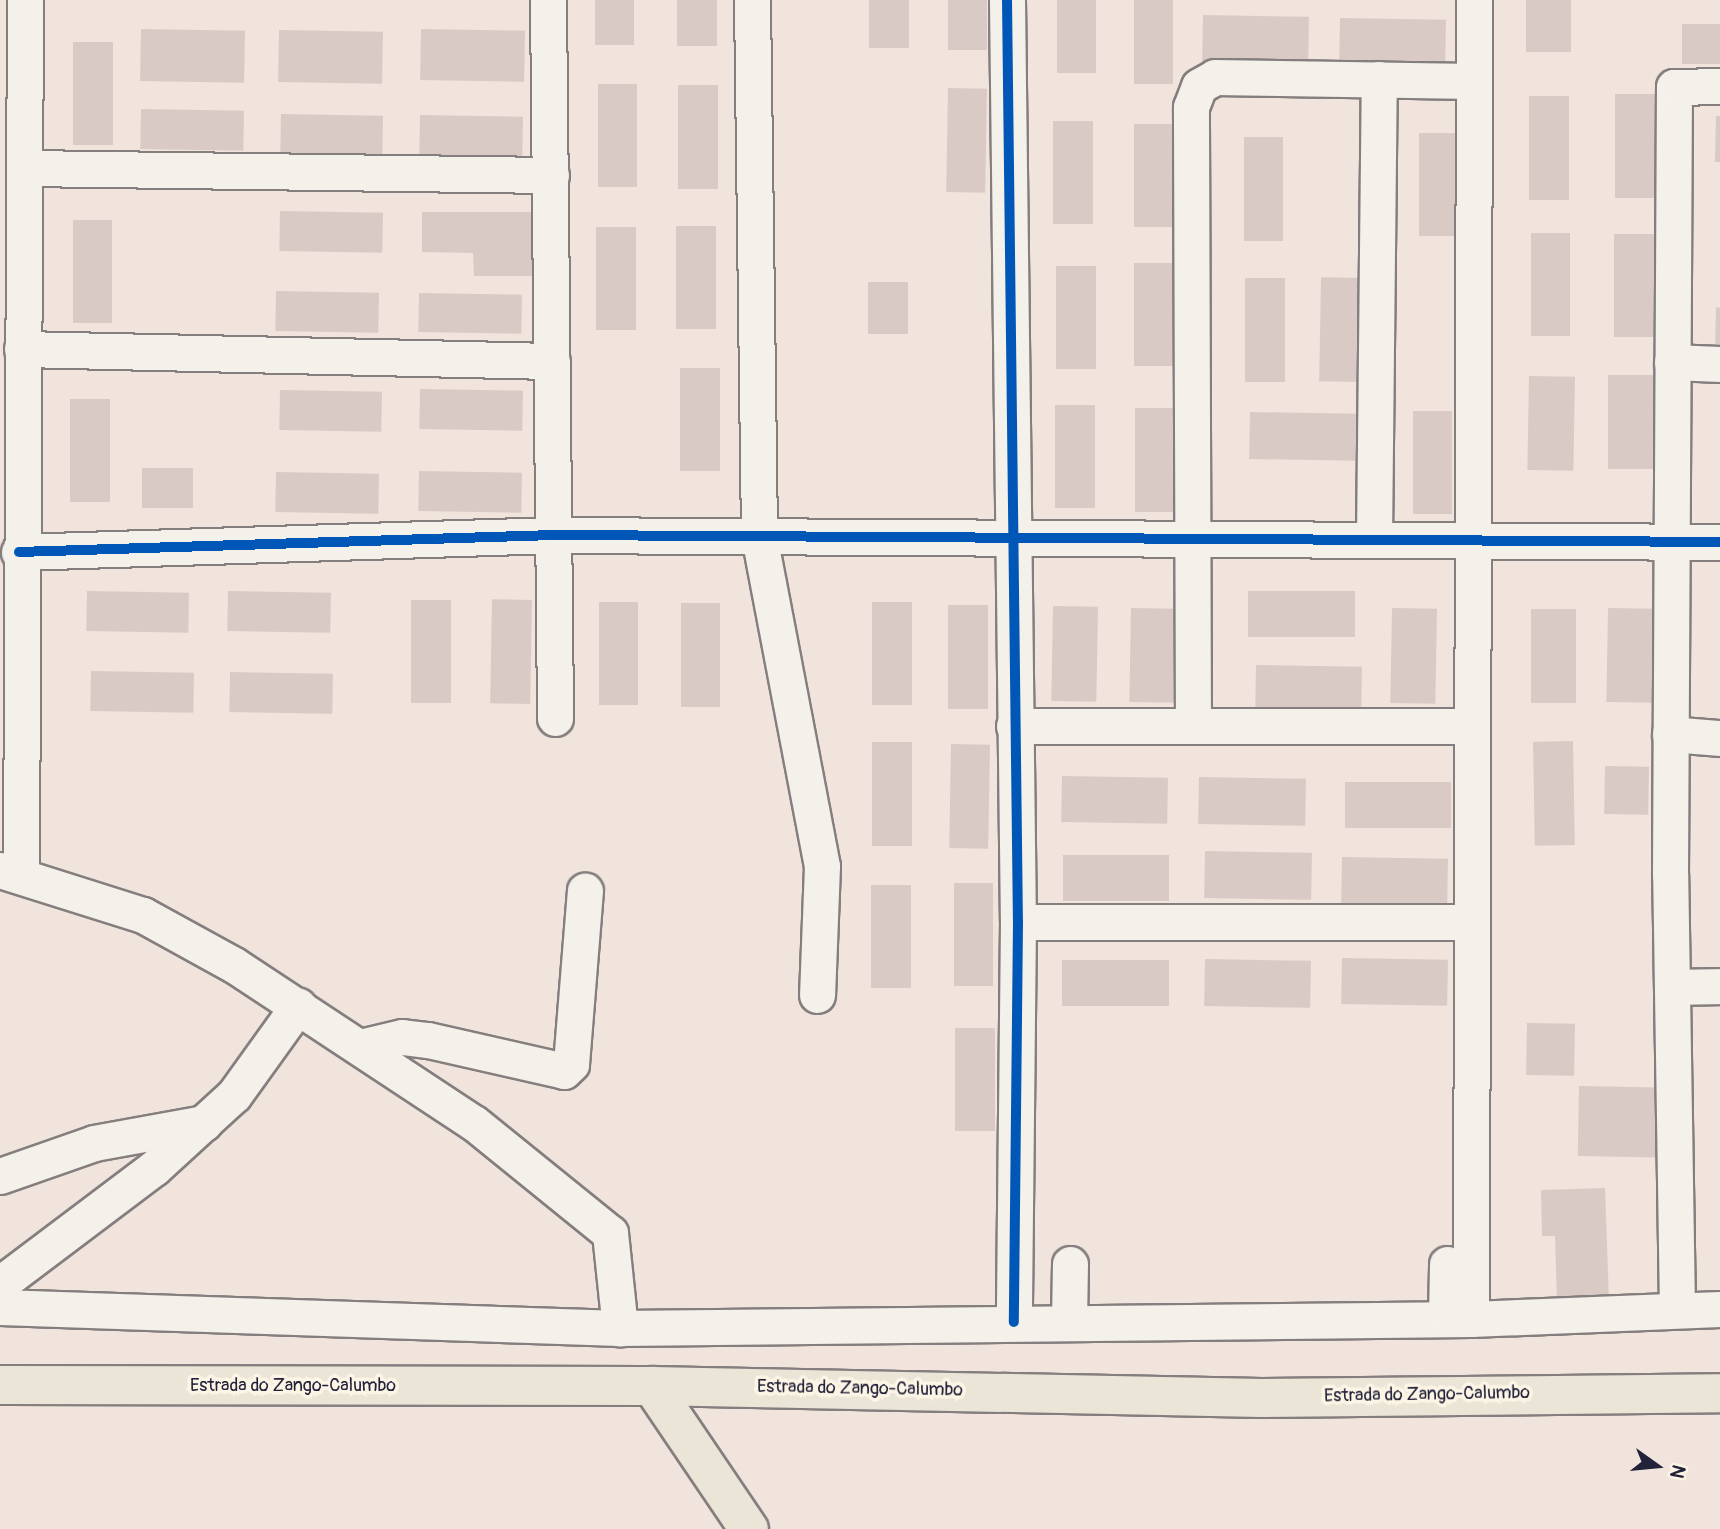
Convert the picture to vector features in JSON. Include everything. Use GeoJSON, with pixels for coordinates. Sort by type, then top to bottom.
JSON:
{"type":"FeatureCollection","features":[{"type":"Feature","properties":{"kind":"main road","name":"Estrada do Zango-Calumbo"},"geometry":{"type":"LineString","coordinates":[[0,1385],[652,1386],[1262,1398],[1720,1393]]}},
{"type":"Feature","properties":{"kind":"main road"},"geometry":{"type":"LineString","coordinates":[[652,1386],[749,1529]]}},
{"type":"Feature","properties":{"kind":"street"},"geometry":{"type":"LineString","coordinates":[[25,0],[19,552],[10,872],[144,915],[298,1006],[474,1123],[601,1221],[610,1233],[620,1328]]}},
{"type":"Feature","properties":{"kind":"street"},"geometry":{"type":"LineString","coordinates":[[548,0],[555,718]]}},
{"type":"Feature","properties":{"kind":"street"},"geometry":{"type":"LineString","coordinates":[[752,0],[759,536],[822,866],[817,995]]}},
{"type":"Feature","properties":{"kind":"street"},"geometry":{"type":"LineString","coordinates":[[1007,0],[1013,726],[1018,922],[1014,1322]]}},
{"type":"Feature","properties":{"kind":"street"},"geometry":{"type":"LineString","coordinates":[[1459,1318],[1469,922],[1474,0]]}},
{"type":"Feature","properties":{"kind":"street"},"geometry":{"type":"LineString","coordinates":[[1193,726],[1196,537],[1191,107],[1199,86],[1215,77],[1473,81]]}},
{"type":"Feature","properties":{"kind":"street"},"geometry":{"type":"LineString","coordinates":[[1374,539],[1380,79]]}},
{"type":"Feature","properties":{"kind":"street"},"geometry":{"type":"LineString","coordinates":[[1677,1309],[1670,734],[1674,542],[1674,86],[1720,86]]}},
{"type":"Feature","properties":{"kind":"street"},"geometry":{"type":"LineString","coordinates":[[24,168],[551,175]]}},
{"type":"Feature","properties":{"kind":"street"},"geometry":{"type":"LineString","coordinates":[[22,349],[552,361]]}},
{"type":"Feature","properties":{"kind":"street"},"geometry":{"type":"LineString","coordinates":[[1672,362],[1720,363]]}},
{"type":"Feature","properties":{"kind":"street"},"geometry":{"type":"LineString","coordinates":[[19,552],[553,535],[1011,535],[1720,542]]}},
{"type":"Feature","properties":{"kind":"street"},"geometry":{"type":"LineString","coordinates":[[1013,726],[1470,726]]}},
{"type":"Feature","properties":{"kind":"street"},"geometry":{"type":"LineString","coordinates":[[1670,734],[1720,738]]}},
{"type":"Feature","properties":{"kind":"street"},"geometry":{"type":"LineString","coordinates":[[360,1047],[402,1037],[428,1040],[565,1071],[571,1064],[585,891]]}},
{"type":"Feature","properties":{"kind":"street"},"geometry":{"type":"LineString","coordinates":[[1018,922],[1469,922]]}},
{"type":"Feature","properties":{"kind":"street"},"geometry":{"type":"LineString","coordinates":[[1673,988],[1720,986]]}},
{"type":"Feature","properties":{"kind":"street"},"geometry":{"type":"LineString","coordinates":[[0,1283],[154,1168],[204,1123],[234,1095],[298,1006]]}},
{"type":"Feature","properties":{"kind":"street"},"geometry":{"type":"LineString","coordinates":[[0,1176],[94,1143],[204,1123]]}},
{"type":"Feature","properties":{"kind":"street"},"geometry":{"type":"LineString","coordinates":[[1069,1321],[1070,1264]]}},
{"type":"Feature","properties":{"kind":"street"},"geometry":{"type":"LineString","coordinates":[[1447,1264],[1459,1318]]}},
{"type":"Feature","properties":{"kind":"street"},"geometry":{"type":"LineString","coordinates":[[0,1307],[620,1328],[1459,1318],[1720,1309]]}},
{"type":"Feature","properties":{"kind":"building"},"geometry":{"type":"Polygon","coordinates":[[[595,0],[634,0],[634,45],[595,45],[595,0]]]}},
{"type":"Feature","properties":{"kind":"building"},"geometry":{"type":"Polygon","coordinates":[[[677,0],[717,0],[717,46],[677,46],[677,0]]]}},
{"type":"Feature","properties":{"kind":"building"},"geometry":{"type":"Polygon","coordinates":[[[869,0],[909,0],[909,48],[869,48],[869,0]]]}},
{"type":"Feature","properties":{"kind":"building"},"geometry":{"type":"Polygon","coordinates":[[[948,0],[987,0],[987,50],[948,50],[948,0]]]}},
{"type":"Feature","properties":{"kind":"building"},"geometry":{"type":"Polygon","coordinates":[[[1057,0],[1096,0],[1096,73],[1057,73],[1057,0]]]}},
{"type":"Feature","properties":{"kind":"building"},"geometry":{"type":"Polygon","coordinates":[[[1134,0],[1173,0],[1173,84],[1134,84],[1134,0]]]}},
{"type":"Feature","properties":{"kind":"building"},"geometry":{"type":"Polygon","coordinates":[[[1526,0],[1571,0],[1571,52],[1526,52],[1526,0]]]}},
{"type":"Feature","properties":{"kind":"building"},"geometry":{"type":"Polygon","coordinates":[[[1203,15],[1309,17],[1308,63],[1202,61],[1203,15]]]}},
{"type":"Feature","properties":{"kind":"building"},"geometry":{"type":"Polygon","coordinates":[[[1340,18],[1446,20],[1445,66],[1339,64],[1340,18]]]}},
{"type":"Feature","properties":{"kind":"building"},"geometry":{"type":"Polygon","coordinates":[[[1682,24],[1720,24],[1720,64],[1682,64],[1682,24]]]}},
{"type":"Feature","properties":{"kind":"building"},"geometry":{"type":"Polygon","coordinates":[[[141,29],[245,31],[244,83],[140,81],[141,29]]]}},
{"type":"Feature","properties":{"kind":"building"},"geometry":{"type":"Polygon","coordinates":[[[421,29],[525,31],[524,82],[420,80],[421,29]]]}},
{"type":"Feature","properties":{"kind":"building"},"geometry":{"type":"Polygon","coordinates":[[[279,30],[383,32],[382,84],[278,82],[279,30]]]}},
{"type":"Feature","properties":{"kind":"building"},"geometry":{"type":"Polygon","coordinates":[[[73,42],[113,42],[113,145],[73,145],[73,42]]]}},
{"type":"Feature","properties":{"kind":"building"},"geometry":{"type":"Polygon","coordinates":[[[598,84],[637,84],[637,187],[598,187],[598,84]]]}},
{"type":"Feature","properties":{"kind":"building"},"geometry":{"type":"Polygon","coordinates":[[[678,85],[718,85],[718,189],[678,189],[678,85]]]}},
{"type":"Feature","properties":{"kind":"building"},"geometry":{"type":"Polygon","coordinates":[[[948,88],[987,89],[985,193],[946,192],[948,88]]]}},
{"type":"Feature","properties":{"kind":"building"},"geometry":{"type":"Polygon","coordinates":[[[1615,94],[1655,94],[1655,198],[1615,198],[1615,94]]]}},
{"type":"Feature","properties":{"kind":"building"},"geometry":{"type":"Polygon","coordinates":[[[1529,96],[1569,96],[1569,200],[1529,200],[1529,96]]]}},
{"type":"Feature","properties":{"kind":"building"},"geometry":{"type":"Polygon","coordinates":[[[141,109],[244,111],[243,151],[140,149],[141,109]]]}},
{"type":"Feature","properties":{"kind":"building"},"geometry":{"type":"Polygon","coordinates":[[[281,114],[383,116],[382,156],[280,154],[281,114]]]}},
{"type":"Feature","properties":{"kind":"building"},"geometry":{"type":"Polygon","coordinates":[[[420,115],[523,117],[522,157],[419,155],[420,115]]]}},
{"type":"Feature","properties":{"kind":"building"},"geometry":{"type":"Polygon","coordinates":[[[1716,116],[1720,116],[1720,162],[1715,162],[1716,116]]]}},
{"type":"Feature","properties":{"kind":"building"},"geometry":{"type":"Polygon","coordinates":[[[1053,121],[1093,121],[1093,224],[1053,224],[1053,121]]]}},
{"type":"Feature","properties":{"kind":"building"},"geometry":{"type":"Polygon","coordinates":[[[1134,124],[1174,124],[1174,227],[1134,227],[1134,124]]]}},
{"type":"Feature","properties":{"kind":"building"},"geometry":{"type":"Polygon","coordinates":[[[1419,133],[1459,133],[1459,236],[1419,236],[1419,133]]]}},
{"type":"Feature","properties":{"kind":"building"},"geometry":{"type":"Polygon","coordinates":[[[1244,137],[1283,137],[1283,241],[1244,241],[1244,137]]]}},
{"type":"Feature","properties":{"kind":"building"},"geometry":{"type":"Polygon","coordinates":[[[280,211],[383,213],[382,253],[279,251],[280,211]]]}},
{"type":"Feature","properties":{"kind":"building"},"geometry":{"type":"Polygon","coordinates":[[[422,212],[542,212],[542,276],[474,276],[473,253],[422,252],[422,212]]]}},
{"type":"Feature","properties":{"kind":"building"},"geometry":{"type":"Polygon","coordinates":[[[73,220],[112,220],[112,323],[73,323],[73,220]]]}},
{"type":"Feature","properties":{"kind":"building"},"geometry":{"type":"Polygon","coordinates":[[[676,226],[716,226],[716,329],[676,329],[676,226]]]}},
{"type":"Feature","properties":{"kind":"building"},"geometry":{"type":"Polygon","coordinates":[[[596,227],[636,227],[636,330],[596,330],[596,227]]]}},
{"type":"Feature","properties":{"kind":"building"},"geometry":{"type":"Polygon","coordinates":[[[1531,233],[1570,233],[1570,336],[1531,336],[1531,233]]]}},
{"type":"Feature","properties":{"kind":"building"},"geometry":{"type":"Polygon","coordinates":[[[1614,234],[1654,234],[1654,337],[1614,337],[1614,234]]]}},
{"type":"Feature","properties":{"kind":"building"},"geometry":{"type":"Polygon","coordinates":[[[1134,263],[1174,263],[1174,366],[1134,366],[1134,263]]]}},
{"type":"Feature","properties":{"kind":"building"},"geometry":{"type":"Polygon","coordinates":[[[1056,266],[1096,266],[1096,369],[1056,369],[1056,266]]]}},
{"type":"Feature","properties":{"kind":"building"},"geometry":{"type":"Polygon","coordinates":[[[1321,277],[1361,278],[1359,382],[1319,381],[1321,277]]]}},
{"type":"Feature","properties":{"kind":"building"},"geometry":{"type":"Polygon","coordinates":[[[1245,278],[1285,278],[1285,382],[1245,382],[1245,278]]]}},
{"type":"Feature","properties":{"kind":"building"},"geometry":{"type":"Polygon","coordinates":[[[868,282],[908,282],[908,334],[868,334],[868,282]]]}},
{"type":"Feature","properties":{"kind":"building"},"geometry":{"type":"Polygon","coordinates":[[[276,291],[379,293],[378,333],[275,331],[276,291]]]}},
{"type":"Feature","properties":{"kind":"building"},"geometry":{"type":"Polygon","coordinates":[[[419,293],[522,295],[521,334],[418,332],[419,293]]]}},
{"type":"Feature","properties":{"kind":"building"},"geometry":{"type":"Polygon","coordinates":[[[1716,307],[1720,308],[1720,353],[1715,353],[1716,307]]]}},
{"type":"Feature","properties":{"kind":"building"},"geometry":{"type":"Polygon","coordinates":[[[680,368],[720,368],[720,471],[680,471],[680,368]]]}},
{"type":"Feature","properties":{"kind":"building"},"geometry":{"type":"Polygon","coordinates":[[[1608,375],[1653,375],[1653,469],[1608,469],[1608,375]]]}},
{"type":"Feature","properties":{"kind":"building"},"geometry":{"type":"Polygon","coordinates":[[[1529,376],[1575,377],[1573,471],[1527,470],[1529,376]]]}},
{"type":"Feature","properties":{"kind":"building"},"geometry":{"type":"Polygon","coordinates":[[[420,389],[523,391],[522,431],[419,429],[420,389]]]}},
{"type":"Feature","properties":{"kind":"building"},"geometry":{"type":"Polygon","coordinates":[[[280,390],[382,392],[381,432],[279,430],[280,390]]]}},
{"type":"Feature","properties":{"kind":"building"},"geometry":{"type":"Polygon","coordinates":[[[70,399],[110,399],[110,502],[70,502],[70,399]]]}},
{"type":"Feature","properties":{"kind":"building"},"geometry":{"type":"Polygon","coordinates":[[[1055,405],[1095,405],[1095,508],[1055,508],[1055,405]]]}},
{"type":"Feature","properties":{"kind":"building"},"geometry":{"type":"Polygon","coordinates":[[[1135,408],[1175,408],[1175,512],[1135,512],[1135,408]]]}},
{"type":"Feature","properties":{"kind":"building"},"geometry":{"type":"Polygon","coordinates":[[[1413,411],[1452,411],[1452,514],[1413,514],[1413,411]]]}},
{"type":"Feature","properties":{"kind":"building"},"geometry":{"type":"Polygon","coordinates":[[[1250,412],[1357,414],[1356,461],[1249,459],[1250,412]]]}},
{"type":"Feature","properties":{"kind":"building"},"geometry":{"type":"Polygon","coordinates":[[[142,468],[193,468],[193,508],[142,508],[142,468]]]}},
{"type":"Feature","properties":{"kind":"building"},"geometry":{"type":"Polygon","coordinates":[[[419,471],[522,473],[521,513],[418,511],[419,471]]]}},
{"type":"Feature","properties":{"kind":"building"},"geometry":{"type":"Polygon","coordinates":[[[276,472],[379,474],[378,514],[275,512],[276,472]]]}},
{"type":"Feature","properties":{"kind":"building"},"geometry":{"type":"Polygon","coordinates":[[[87,591],[189,593],[188,633],[86,631],[87,591]]]}},
{"type":"Feature","properties":{"kind":"building"},"geometry":{"type":"Polygon","coordinates":[[[228,591],[331,593],[330,633],[227,631],[228,591]]]}},
{"type":"Feature","properties":{"kind":"building"},"geometry":{"type":"Polygon","coordinates":[[[1248,591],[1355,591],[1355,637],[1248,637],[1248,591]]]}},
{"type":"Feature","properties":{"kind":"building"},"geometry":{"type":"Polygon","coordinates":[[[492,599],[532,600],[530,704],[490,703],[492,599]]]}},
{"type":"Feature","properties":{"kind":"building"},"geometry":{"type":"Polygon","coordinates":[[[411,600],[451,600],[451,703],[411,703],[411,600]]]}},
{"type":"Feature","properties":{"kind":"building"},"geometry":{"type":"Polygon","coordinates":[[[599,602],[638,602],[638,705],[599,705],[599,602]]]}},
{"type":"Feature","properties":{"kind":"building"},"geometry":{"type":"Polygon","coordinates":[[[872,602],[912,602],[912,705],[872,705],[872,602]]]}},
{"type":"Feature","properties":{"kind":"building"},"geometry":{"type":"Polygon","coordinates":[[[681,603],[720,603],[720,707],[681,707],[681,603]]]}},
{"type":"Feature","properties":{"kind":"building"},"geometry":{"type":"Polygon","coordinates":[[[948,605],[988,605],[988,709],[948,709],[948,605]]]}},
{"type":"Feature","properties":{"kind":"building"},"geometry":{"type":"Polygon","coordinates":[[[1053,606],[1098,607],[1096,702],[1051,701],[1053,606]]]}},
{"type":"Feature","properties":{"kind":"building"},"geometry":{"type":"Polygon","coordinates":[[[1131,608],[1176,609],[1174,703],[1129,702],[1131,608]]]}},
{"type":"Feature","properties":{"kind":"building"},"geometry":{"type":"Polygon","coordinates":[[[1392,608],[1437,609],[1435,704],[1390,703],[1392,608]]]}},
{"type":"Feature","properties":{"kind":"building"},"geometry":{"type":"Polygon","coordinates":[[[1608,608],[1654,609],[1652,703],[1606,702],[1608,608]]]}},
{"type":"Feature","properties":{"kind":"building"},"geometry":{"type":"Polygon","coordinates":[[[1531,609],[1576,609],[1576,703],[1531,703],[1531,609]]]}},
{"type":"Feature","properties":{"kind":"building"},"geometry":{"type":"Polygon","coordinates":[[[1256,665],[1362,667],[1361,713],[1255,711],[1256,665]]]}},
{"type":"Feature","properties":{"kind":"building"},"geometry":{"type":"Polygon","coordinates":[[[91,671],[194,673],[193,713],[90,711],[91,671]]]}},
{"type":"Feature","properties":{"kind":"building"},"geometry":{"type":"Polygon","coordinates":[[[230,672],[333,674],[332,714],[229,712],[230,672]]]}},
{"type":"Feature","properties":{"kind":"building"},"geometry":{"type":"Polygon","coordinates":[[[1573,741],[1575,845],[1535,846],[1533,742],[1573,741]]]}},
{"type":"Feature","properties":{"kind":"building"},"geometry":{"type":"Polygon","coordinates":[[[872,742],[912,742],[912,846],[872,846],[872,742]]]}},
{"type":"Feature","properties":{"kind":"building"},"geometry":{"type":"Polygon","coordinates":[[[951,744],[990,745],[988,849],[949,848],[951,744]]]}},
{"type":"Feature","properties":{"kind":"building"},"geometry":{"type":"Polygon","coordinates":[[[1605,766],[1649,767],[1648,815],[1604,814],[1605,766]]]}},
{"type":"Feature","properties":{"kind":"building"},"geometry":{"type":"Polygon","coordinates":[[[1062,776],[1168,778],[1167,824],[1061,822],[1062,776]]]}},
{"type":"Feature","properties":{"kind":"building"},"geometry":{"type":"Polygon","coordinates":[[[1199,777],[1306,779],[1305,826],[1198,824],[1199,777]]]}},
{"type":"Feature","properties":{"kind":"building"},"geometry":{"type":"Polygon","coordinates":[[[1345,782],[1451,782],[1451,828],[1345,828],[1345,782]]]}},
{"type":"Feature","properties":{"kind":"building"},"geometry":{"type":"Polygon","coordinates":[[[1205,851],[1312,853],[1311,900],[1204,898],[1205,851]]]}},
{"type":"Feature","properties":{"kind":"building"},"geometry":{"type":"Polygon","coordinates":[[[1063,855],[1169,855],[1169,901],[1063,901],[1063,855]]]}},
{"type":"Feature","properties":{"kind":"building"},"geometry":{"type":"Polygon","coordinates":[[[1342,857],[1448,859],[1447,906],[1341,904],[1342,857]]]}},
{"type":"Feature","properties":{"kind":"building"},"geometry":{"type":"Polygon","coordinates":[[[954,883],[993,883],[993,986],[954,986],[954,883]]]}},
{"type":"Feature","properties":{"kind":"building"},"geometry":{"type":"Polygon","coordinates":[[[871,885],[911,885],[911,988],[871,988],[871,885]]]}},
{"type":"Feature","properties":{"kind":"building"},"geometry":{"type":"Polygon","coordinates":[[[1342,958],[1448,960],[1447,1006],[1341,1004],[1342,958]]]}},
{"type":"Feature","properties":{"kind":"building"},"geometry":{"type":"Polygon","coordinates":[[[1205,959],[1311,961],[1310,1008],[1204,1006],[1205,959]]]}},
{"type":"Feature","properties":{"kind":"building"},"geometry":{"type":"Polygon","coordinates":[[[1062,960],[1169,960],[1169,1006],[1062,1006],[1062,960]]]}},
{"type":"Feature","properties":{"kind":"building"},"geometry":{"type":"Polygon","coordinates":[[[1527,1023],[1575,1024],[1574,1076],[1526,1075],[1527,1023]]]}},
{"type":"Feature","properties":{"kind":"building"},"geometry":{"type":"Polygon","coordinates":[[[955,1028],[995,1028],[995,1131],[955,1131],[955,1028]]]}},
{"type":"Feature","properties":{"kind":"building"},"geometry":{"type":"Polygon","coordinates":[[[1579,1086],[1659,1087],[1658,1157],[1578,1156],[1579,1086]]]}},
{"type":"Feature","properties":{"kind":"building"},"geometry":{"type":"Polygon","coordinates":[[[1605,1188],[1609,1301],[1557,1303],[1555,1236],[1542,1236],[1541,1190],[1605,1188]]]}},
{"type":"Feature","properties":{"kind":"cycle path"},"geometry":{"type":"LineString","coordinates":[[1007,0],[1018,922],[1014,1322]]}},
{"type":"Feature","properties":{"kind":"cycle path"},"geometry":{"type":"LineString","coordinates":[[19,552],[553,535],[1720,542]]}}]}
